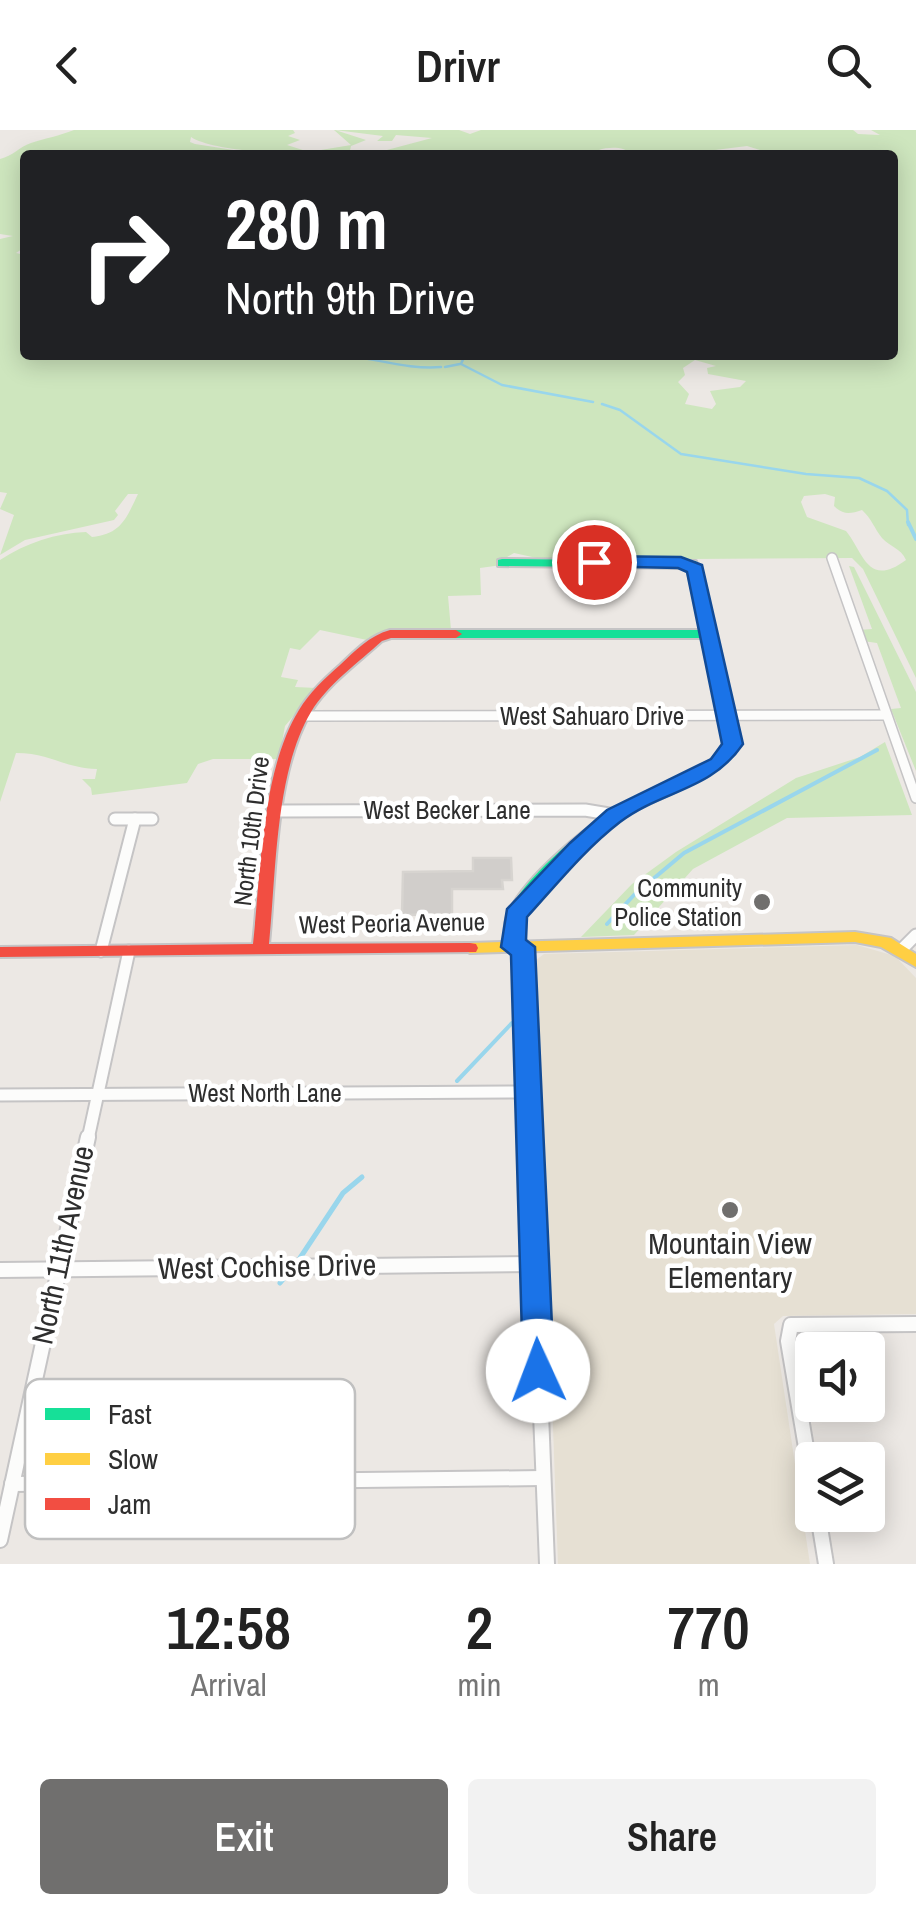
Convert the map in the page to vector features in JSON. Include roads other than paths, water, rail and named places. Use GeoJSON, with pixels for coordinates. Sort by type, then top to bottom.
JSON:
{"type":"FeatureCollection","features":[{"type":"Feature","properties":{"kind":"street"},"geometry":{"type":"LineString","coordinates":[[832,558],[916,799]]}},
{"type":"Feature","properties":{"kind":"street"},"geometry":{"type":"LineString","coordinates":[[502,563],[692,564],[733,744],[726,758],[615,815],[522,904],[513,922],[529,1092],[547,1564]]}},
{"type":"Feature","properties":{"kind":"street","name":"North 10th Drive"},"geometry":{"type":"LineString","coordinates":[[260,950],[285,752],[301,716],[326,686],[381,636],[708,634]]}},
{"type":"Feature","properties":{"kind":"street","name":"West Sahuaro Drive"},"geometry":{"type":"LineString","coordinates":[[301,716],[884,715]]}},
{"type":"Feature","properties":{"kind":"street","name":"West Becker Lane"},"geometry":{"type":"LineString","coordinates":[[278,811],[585,810],[615,815]]}},
{"type":"Feature","properties":{"kind":"street"},"geometry":{"type":"LineString","coordinates":[[115,818],[152,819]]}},
{"type":"Feature","properties":{"kind":"street"},"geometry":{"type":"LineString","coordinates":[[101,951],[135,819]]}},
{"type":"Feature","properties":{"kind":"street"},"geometry":{"type":"LineString","coordinates":[[916,935],[902,949],[916,961]]}},
{"type":"Feature","properties":{"kind":"street","name":"West Peoria Avenue"},"geometry":{"type":"LineString","coordinates":[[0,952],[518,947],[855,938],[902,949]]}},
{"type":"Feature","properties":{"kind":"street","name":"North 11th Avenue"},"geometry":{"type":"LineString","coordinates":[[34,1379],[129,951]]}},
{"type":"Feature","properties":{"kind":"street","name":"West North Lane"},"geometry":{"type":"LineString","coordinates":[[0,1095],[529,1092]]}},
{"type":"Feature","properties":{"kind":"street","name":"West Cochise Drive"},"geometry":{"type":"LineString","coordinates":[[0,1270],[534,1264]]}},
{"type":"Feature","properties":{"kind":"street"},"geometry":{"type":"LineString","coordinates":[[805,1442],[788,1341],[792,1325],[916,1324]]}},
{"type":"Feature","properties":{"kind":"street","name":"North 11th Avenue"},"geometry":{"type":"LineString","coordinates":[[0,1540],[25,1422]]}},
{"type":"Feature","properties":{"kind":"street"},"geometry":{"type":"LineString","coordinates":[[355,1480],[542,1478]]}},
{"type":"Feature","properties":{"kind":"street"},"geometry":{"type":"LineString","coordinates":[[12,1484],[25,1484]]}},
{"type":"Feature","properties":{"kind":"street"},"geometry":{"type":"LineString","coordinates":[[821,1532],[826,1564]]}},
{"type":"Feature","properties":{"kind":"waterway"},"geometry":{"type":"LineString","coordinates":[[375,360],[441,367]]}},
{"type":"Feature","properties":{"kind":"waterway"},"geometry":{"type":"LineString","coordinates":[[463,360],[461,364],[502,385],[593,402]]}},
{"type":"Feature","properties":{"kind":"waterway"},"geometry":{"type":"LineString","coordinates":[[445,367],[460,364]]}},
{"type":"Feature","properties":{"kind":"waterway"},"geometry":{"type":"LineString","coordinates":[[602,404],[620,410],[681,454],[806,474],[859,478],[887,491],[907,510],[908,525]]}},
{"type":"Feature","properties":{"kind":"waterway"},"geometry":{"type":"LineString","coordinates":[[908,522],[916,539]]}},
{"type":"Feature","properties":{"kind":"waterway"},"geometry":{"type":"LineString","coordinates":[[607,924],[634,895],[684,853],[877,750]]}},
{"type":"Feature","properties":{"kind":"waterway"},"geometry":{"type":"LineString","coordinates":[[457,1081],[512,1023]]}},
{"type":"Feature","properties":{"kind":"waterway"},"geometry":{"type":"LineString","coordinates":[[296,1264],[343,1193],[362,1177]]}},
{"type":"Feature","properties":{"kind":"waterway"},"geometry":{"type":"LineString","coordinates":[[280,1283],[290,1271]]}},
{"type":"Feature","properties":{"kind":"place","name":"Community Police Station"},"geometry":{"type":"Point","coordinates":[762,902]}},
{"type":"Feature","properties":{"kind":"place","name":"Mountain View Elementary"},"geometry":{"type":"Point","coordinates":[730,1210]}}]}
